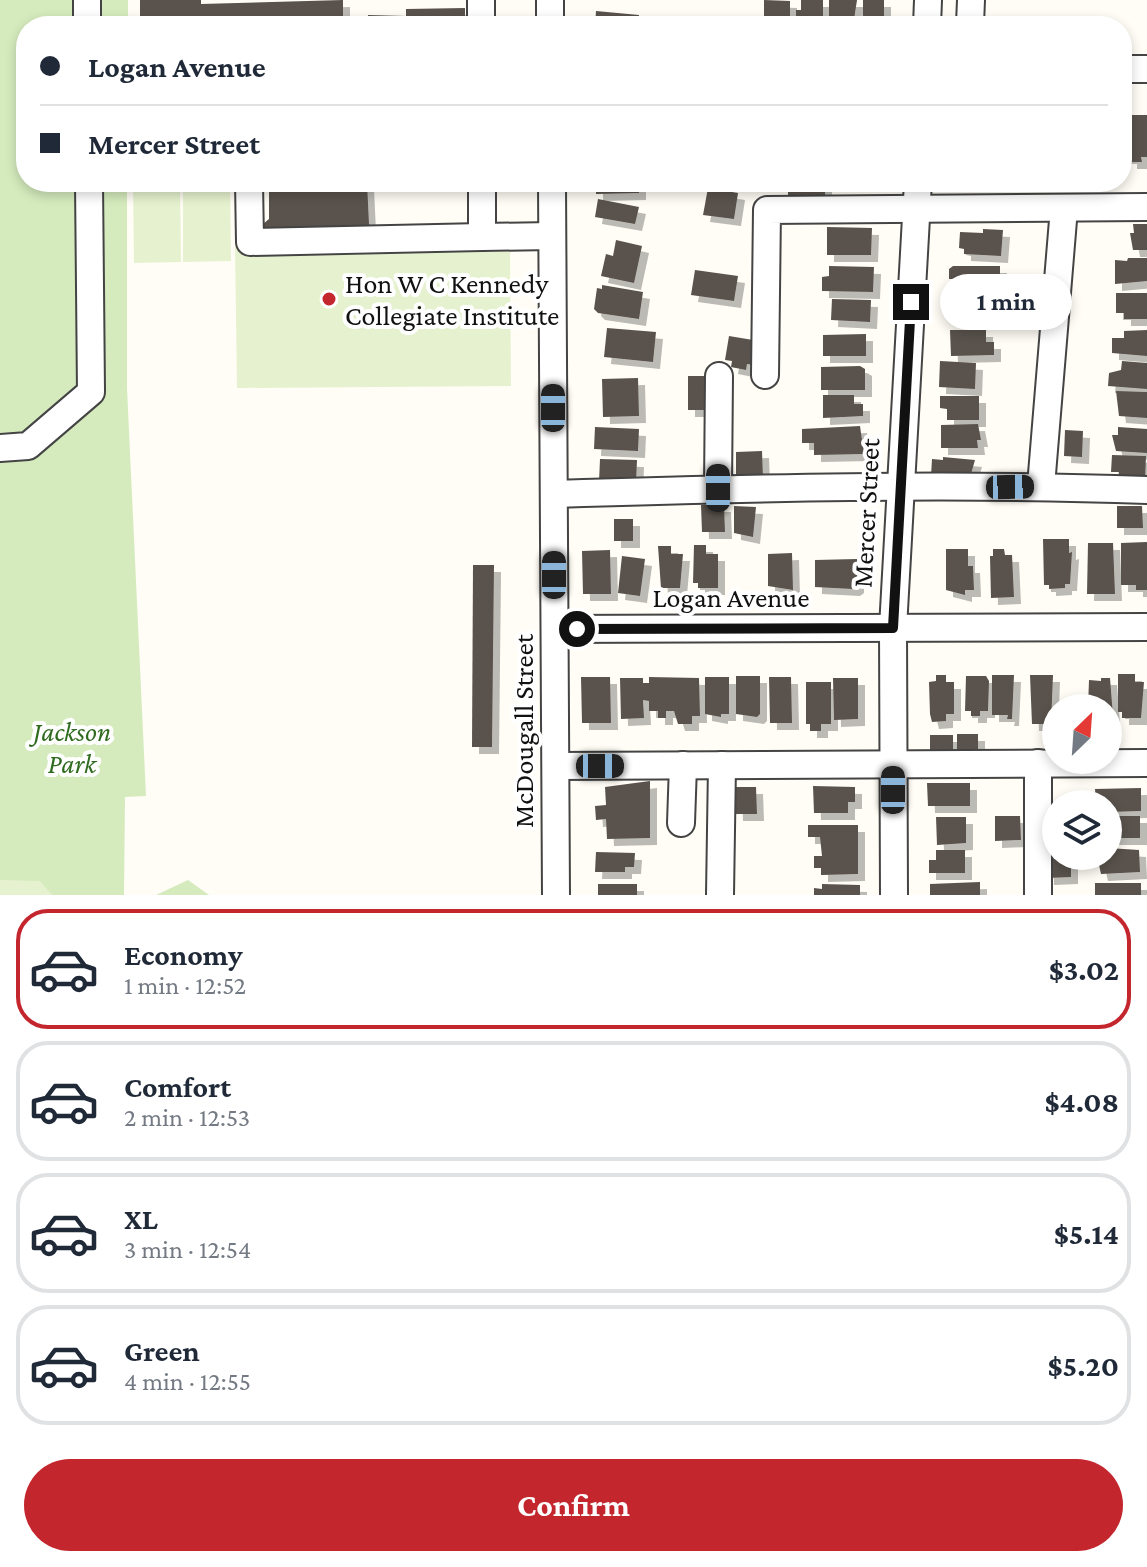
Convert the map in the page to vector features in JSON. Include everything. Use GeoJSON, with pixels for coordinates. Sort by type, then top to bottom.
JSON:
{"type":"FeatureCollection","features":[{"type":"Feature","properties":{"kind":"street"},"geometry":{"type":"LineString","coordinates":[[0,448],[28,446],[91,392],[89,192]]}},
{"type":"Feature","properties":{"kind":"street"},"geometry":{"type":"LineString","coordinates":[[249,192],[250,242],[552,236]]}},
{"type":"Feature","properties":{"kind":"street"},"geometry":{"type":"LineString","coordinates":[[482,192],[482,237]]}},
{"type":"Feature","properties":{"kind":"street","name":"McDougall Street"},"geometry":{"type":"LineString","coordinates":[[552,192],[556,895]]}},
{"type":"Feature","properties":{"kind":"street","name":"Mercer Street"},"geometry":{"type":"LineString","coordinates":[[894,895],[893,628],[918,192]]}},
{"type":"Feature","properties":{"kind":"street"},"geometry":{"type":"LineString","coordinates":[[765,375],[767,210],[1147,207]]}},
{"type":"Feature","properties":{"kind":"street"},"geometry":{"type":"LineString","coordinates":[[1041,486],[1064,208]]}},
{"type":"Feature","properties":{"kind":"street"},"geometry":{"type":"LineString","coordinates":[[718,488],[719,376]]}},
{"type":"Feature","properties":{"kind":"street"},"geometry":{"type":"LineString","coordinates":[[554,494],[718,488],[1041,486],[1147,490]]}},
{"type":"Feature","properties":{"kind":"street","name":"Logan Avenue"},"geometry":{"type":"LineString","coordinates":[[555,629],[1147,627]]}},
{"type":"Feature","properties":{"kind":"street"},"geometry":{"type":"LineString","coordinates":[[1038,763],[1038,895]]}},
{"type":"Feature","properties":{"kind":"street"},"geometry":{"type":"LineString","coordinates":[[556,766],[1147,763]]}},
{"type":"Feature","properties":{"kind":"street"},"geometry":{"type":"LineString","coordinates":[[681,823],[683,765]]}},
{"type":"Feature","properties":{"kind":"street"},"geometry":{"type":"LineString","coordinates":[[720,895],[722,765]]}},
{"type":"Feature","properties":{"kind":"green space","name":"Jackson Park"},"geometry":{"type":"Polygon","coordinates":[[[0,0],[128,0],[128,16],[16,16],[16,192],[127,192],[127,388],[146,796],[125,797],[124,895],[0,895],[0,0]]]}},
{"type":"Feature","properties":{"kind":"green space"},"geometry":{"type":"Polygon","coordinates":[[[133,192],[180,192],[181,262],[134,263],[133,192]]]}},
{"type":"Feature","properties":{"kind":"green space"},"geometry":{"type":"Polygon","coordinates":[[[183,192],[230,192],[231,261],[183,262],[183,192]]]}},
{"type":"Feature","properties":{"kind":"green space"},"geometry":{"type":"Polygon","coordinates":[[[235,246],[510,246],[511,386],[237,388],[235,246]]]}},
{"type":"Feature","properties":{"kind":"green space"},"geometry":{"type":"Polygon","coordinates":[[[0,880],[40,881],[52,895],[0,895],[0,880]]]}},
{"type":"Feature","properties":{"kind":"green space"},"geometry":{"type":"Polygon","coordinates":[[[188,880],[209,895],[156,895],[188,880]]]}},
{"type":"Feature","properties":{"kind":"building"},"geometry":{"type":"Polygon","coordinates":[[[140,0],[201,0],[201,4],[343,0],[343,16],[140,16],[140,0]]]}},
{"type":"Feature","properties":{"kind":"building"},"geometry":{"type":"Polygon","coordinates":[[[764,0],[790,1],[790,16],[764,16],[764,0]]]}},
{"type":"Feature","properties":{"kind":"building"},"geometry":{"type":"Polygon","coordinates":[[[801,0],[823,0],[823,16],[796,16],[796,10],[801,10],[801,0]]]}},
{"type":"Feature","properties":{"kind":"building"},"geometry":{"type":"Polygon","coordinates":[[[829,0],[857,0],[855,16],[829,16],[829,0]]]}},
{"type":"Feature","properties":{"kind":"building"},"geometry":{"type":"Polygon","coordinates":[[[863,0],[884,0],[884,16],[863,16],[863,0]]]}},
{"type":"Feature","properties":{"kind":"building"},"geometry":{"type":"Polygon","coordinates":[[[465,8],[465,16],[406,16],[406,9],[465,8]]]}},
{"type":"Feature","properties":{"kind":"building"},"geometry":{"type":"Polygon","coordinates":[[[596,11],[639,15],[639,16],[596,16],[596,11]]]}},
{"type":"Feature","properties":{"kind":"building"},"geometry":{"type":"Polygon","coordinates":[[[1132,115],[1147,115],[1147,157],[1141,157],[1142,162],[1132,162],[1132,115]]]}},
{"type":"Feature","properties":{"kind":"building"},"geometry":{"type":"Polygon","coordinates":[[[269,192],[367,192],[369,224],[375,231],[362,227],[278,228],[272,235],[264,233],[263,224],[269,219],[269,192]]]}},
{"type":"Feature","properties":{"kind":"building"},"geometry":{"type":"Polygon","coordinates":[[[596,192],[639,192],[639,193],[596,192]]]}},
{"type":"Feature","properties":{"kind":"building"},"geometry":{"type":"Polygon","coordinates":[[[707,192],[738,193],[734,219],[703,215],[707,192]]]}},
{"type":"Feature","properties":{"kind":"building"},"geometry":{"type":"Polygon","coordinates":[[[788,192],[825,192],[825,199],[788,199],[788,192]]]}},
{"type":"Feature","properties":{"kind":"building"},"geometry":{"type":"Polygon","coordinates":[[[598,199],[639,207],[635,224],[595,217],[598,199]]]}},
{"type":"Feature","properties":{"kind":"building"},"geometry":{"type":"Polygon","coordinates":[[[1133,224],[1147,224],[1147,250],[1133,250],[1130,233],[1134,233],[1133,224]]]}},
{"type":"Feature","properties":{"kind":"building"},"geometry":{"type":"Polygon","coordinates":[[[827,227],[872,228],[871,255],[827,255],[827,227]]]}},
{"type":"Feature","properties":{"kind":"building"},"geometry":{"type":"Polygon","coordinates":[[[983,229],[1003,230],[1001,256],[964,254],[964,249],[959,248],[960,232],[983,233],[983,229]]]}},
{"type":"Feature","properties":{"kind":"building"},"geometry":{"type":"Polygon","coordinates":[[[616,240],[642,246],[634,283],[601,276],[606,254],[613,256],[616,240]]]}},
{"type":"Feature","properties":{"kind":"building"},"geometry":{"type":"Polygon","coordinates":[[[1128,258],[1147,258],[1147,281],[1115,284],[1115,260],[1127,261],[1128,258]]]}},
{"type":"Feature","properties":{"kind":"building"},"geometry":{"type":"Polygon","coordinates":[[[829,266],[874,267],[873,292],[822,291],[822,277],[829,276],[829,266]]]}},
{"type":"Feature","properties":{"kind":"building"},"geometry":{"type":"Polygon","coordinates":[[[953,266],[1000,266],[1000,291],[954,291],[954,279],[949,279],[949,269],[953,266]]]}},
{"type":"Feature","properties":{"kind":"building"},"geometry":{"type":"Polygon","coordinates":[[[695,270],[738,276],[734,301],[691,295],[695,270]]]}},
{"type":"Feature","properties":{"kind":"building"},"geometry":{"type":"Polygon","coordinates":[[[602,285],[643,292],[639,319],[598,313],[594,309],[597,288],[602,289],[602,285]]]}},
{"type":"Feature","properties":{"kind":"building"},"geometry":{"type":"Polygon","coordinates":[[[1116,293],[1147,293],[1147,319],[1124,319],[1124,313],[1116,313],[1116,293]]]}},
{"type":"Feature","properties":{"kind":"building"},"geometry":{"type":"Polygon","coordinates":[[[832,299],[871,300],[870,322],[831,320],[832,299]]]}},
{"type":"Feature","properties":{"kind":"building"},"geometry":{"type":"Polygon","coordinates":[[[989,299],[988,303],[995,303],[995,316],[988,315],[988,321],[951,321],[951,301],[989,299]]]}},
{"type":"Feature","properties":{"kind":"building"},"geometry":{"type":"Polygon","coordinates":[[[607,328],[656,332],[653,362],[604,357],[607,328]]]}},
{"type":"Feature","properties":{"kind":"building"},"geometry":{"type":"Polygon","coordinates":[[[950,330],[986,330],[986,342],[994,342],[994,355],[951,356],[950,330]]]}},
{"type":"Feature","properties":{"kind":"building"},"geometry":{"type":"Polygon","coordinates":[[[1147,330],[1147,356],[1112,353],[1112,338],[1124,338],[1124,331],[1147,330]]]}},
{"type":"Feature","properties":{"kind":"building"},"geometry":{"type":"Polygon","coordinates":[[[866,334],[866,356],[823,356],[823,335],[866,334]]]}},
{"type":"Feature","properties":{"kind":"building"},"geometry":{"type":"Polygon","coordinates":[[[729,336],[759,341],[755,365],[747,364],[746,370],[731,367],[732,361],[725,360],[729,336]]]}},
{"type":"Feature","properties":{"kind":"building"},"geometry":{"type":"Polygon","coordinates":[[[940,361],[976,363],[975,389],[939,387],[940,361]]]}},
{"type":"Feature","properties":{"kind":"building"},"geometry":{"type":"Polygon","coordinates":[[[1122,361],[1147,363],[1147,389],[1108,386],[1109,373],[1121,370],[1122,361]]]}},
{"type":"Feature","properties":{"kind":"building"},"geometry":{"type":"Polygon","coordinates":[[[860,366],[865,369],[865,390],[821,390],[821,367],[860,366]]]}},
{"type":"Feature","properties":{"kind":"building"},"geometry":{"type":"Polygon","coordinates":[[[688,376],[712,376],[712,410],[688,410],[688,376]]]}},
{"type":"Feature","properties":{"kind":"building"},"geometry":{"type":"Polygon","coordinates":[[[638,378],[639,416],[603,417],[602,379],[638,378]]]}},
{"type":"Feature","properties":{"kind":"building"},"geometry":{"type":"Polygon","coordinates":[[[1116,391],[1147,392],[1147,418],[1119,416],[1116,391]]]}},
{"type":"Feature","properties":{"kind":"building"},"geometry":{"type":"Polygon","coordinates":[[[823,395],[854,395],[854,404],[863,404],[863,416],[823,418],[823,395]]]}},
{"type":"Feature","properties":{"kind":"building"},"geometry":{"type":"Polygon","coordinates":[[[940,396],[979,396],[979,420],[947,420],[947,409],[940,408],[940,396]]]}},
{"type":"Feature","properties":{"kind":"building"},"geometry":{"type":"Polygon","coordinates":[[[978,424],[981,440],[977,440],[978,448],[941,448],[941,425],[978,424]]]}},
{"type":"Feature","properties":{"kind":"building"},"geometry":{"type":"Polygon","coordinates":[[[860,426],[864,454],[814,455],[814,443],[802,443],[802,429],[860,426]]]}},
{"type":"Feature","properties":{"kind":"building"},"geometry":{"type":"Polygon","coordinates":[[[595,427],[639,429],[638,451],[594,449],[595,427]]]}},
{"type":"Feature","properties":{"kind":"building"},"geometry":{"type":"Polygon","coordinates":[[[1118,427],[1147,429],[1147,453],[1116,451],[1112,435],[1118,435],[1118,427]]]}},
{"type":"Feature","properties":{"kind":"building"},"geometry":{"type":"Polygon","coordinates":[[[1065,430],[1083,431],[1082,457],[1064,456],[1065,430]]]}},
{"type":"Feature","properties":{"kind":"building"},"geometry":{"type":"Polygon","coordinates":[[[762,451],[763,478],[736,479],[736,452],[762,451]]]}},
{"type":"Feature","properties":{"kind":"building"},"geometry":{"type":"Polygon","coordinates":[[[1112,455],[1146,456],[1145,481],[1119,481],[1119,472],[1111,472],[1112,455]]]}},
{"type":"Feature","properties":{"kind":"building"},"geometry":{"type":"Polygon","coordinates":[[[943,457],[975,460],[969,481],[931,476],[932,459],[943,460],[943,457]]]}},
{"type":"Feature","properties":{"kind":"building"},"geometry":{"type":"Polygon","coordinates":[[[600,459],[637,460],[636,483],[599,482],[600,459]]]}},
{"type":"Feature","properties":{"kind":"building"},"geometry":{"type":"Polygon","coordinates":[[[701,505],[724,505],[725,532],[702,532],[701,505]]]}},
{"type":"Feature","properties":{"kind":"building"},"geometry":{"type":"Polygon","coordinates":[[[734,506],[756,507],[753,537],[734,533],[734,506]]]}},
{"type":"Feature","properties":{"kind":"building"},"geometry":{"type":"Polygon","coordinates":[[[1117,506],[1142,506],[1143,528],[1117,528],[1117,506]]]}},
{"type":"Feature","properties":{"kind":"building"},"geometry":{"type":"Polygon","coordinates":[[[614,519],[633,519],[633,541],[614,541],[614,519]]]}},
{"type":"Feature","properties":{"kind":"building"},"geometry":{"type":"Polygon","coordinates":[[[1043,539],[1069,539],[1069,553],[1072,552],[1070,584],[1065,584],[1065,588],[1049,589],[1049,585],[1044,585],[1043,539]]]}},
{"type":"Feature","properties":{"kind":"building"},"geometry":{"type":"Polygon","coordinates":[[[1147,542],[1147,590],[1136,590],[1136,585],[1121,585],[1121,543],[1147,542]]]}},
{"type":"Feature","properties":{"kind":"building"},"geometry":{"type":"Polygon","coordinates":[[[1088,543],[1113,543],[1115,594],[1087,594],[1088,543]]]}},
{"type":"Feature","properties":{"kind":"building"},"geometry":{"type":"Polygon","coordinates":[[[694,545],[706,545],[706,554],[718,554],[718,588],[698,588],[698,583],[693,583],[694,545]]]}},
{"type":"Feature","properties":{"kind":"building"},"geometry":{"type":"Polygon","coordinates":[[[658,546],[671,546],[671,554],[683,554],[680,588],[661,588],[658,546]]]}},
{"type":"Feature","properties":{"kind":"building"},"geometry":{"type":"Polygon","coordinates":[[[946,549],[968,549],[968,566],[973,566],[974,590],[965,590],[965,595],[946,590],[946,549]]]}},
{"type":"Feature","properties":{"kind":"building"},"geometry":{"type":"Polygon","coordinates":[[[993,549],[1004,549],[1005,555],[1012,555],[1014,597],[991,598],[990,556],[993,556],[993,549]]]}},
{"type":"Feature","properties":{"kind":"building"},"geometry":{"type":"Polygon","coordinates":[[[610,550],[611,594],[583,594],[582,551],[610,550]]]}},
{"type":"Feature","properties":{"kind":"building"},"geometry":{"type":"Polygon","coordinates":[[[792,553],[793,590],[768,586],[768,554],[792,553]]]}},
{"type":"Feature","properties":{"kind":"building"},"geometry":{"type":"Polygon","coordinates":[[[622,556],[645,559],[640,596],[618,593],[622,556]]]}},
{"type":"Feature","properties":{"kind":"building"},"geometry":{"type":"Polygon","coordinates":[[[857,559],[857,586],[853,589],[815,587],[815,560],[857,559]]]}},
{"type":"Feature","properties":{"kind":"building"},"geometry":{"type":"Polygon","coordinates":[[[473,565],[494,565],[492,747],[472,747],[473,565]]]}},
{"type":"Feature","properties":{"kind":"building"},"geometry":{"type":"Polygon","coordinates":[[[1118,674],[1135,674],[1135,682],[1144,682],[1141,718],[1122,718],[1122,694],[1118,694],[1118,674]]]}},
{"type":"Feature","properties":{"kind":"building"},"geometry":{"type":"Polygon","coordinates":[[[936,675],[946,675],[946,682],[954,682],[954,714],[946,714],[946,721],[932,722],[929,682],[936,681],[936,675]]]}},
{"type":"Feature","properties":{"kind":"building"},"geometry":{"type":"Polygon","coordinates":[[[992,675],[1014,675],[1012,719],[1007,719],[1008,715],[992,715],[992,675]]]}},
{"type":"Feature","properties":{"kind":"building"},"geometry":{"type":"Polygon","coordinates":[[[1030,675],[1053,675],[1052,694],[1042,694],[1042,724],[1032,724],[1030,675]]]}},
{"type":"Feature","properties":{"kind":"building"},"geometry":{"type":"Polygon","coordinates":[[[736,676],[760,676],[760,714],[757,717],[736,714],[736,676]]]}},
{"type":"Feature","properties":{"kind":"building"},"geometry":{"type":"Polygon","coordinates":[[[966,676],[986,676],[989,681],[988,711],[980,711],[980,716],[971,716],[971,711],[965,711],[966,676]]]}},
{"type":"Feature","properties":{"kind":"building"},"geometry":{"type":"Polygon","coordinates":[[[581,677],[610,677],[611,723],[582,723],[581,677]]]}},
{"type":"Feature","properties":{"kind":"building"},"geometry":{"type":"Polygon","coordinates":[[[649,677],[699,678],[700,716],[692,716],[692,724],[678,724],[674,711],[666,711],[666,718],[658,718],[658,711],[649,711],[649,701],[643,700],[644,718],[621,719],[620,678],[643,678],[643,683],[649,683],[649,677]]]}},
{"type":"Feature","properties":{"kind":"building"},"geometry":{"type":"Polygon","coordinates":[[[705,677],[729,677],[729,714],[721,714],[721,717],[705,714],[705,677]]]}},
{"type":"Feature","properties":{"kind":"building"},"geometry":{"type":"Polygon","coordinates":[[[769,677],[791,677],[792,723],[770,723],[769,677]]]}},
{"type":"Feature","properties":{"kind":"building"},"geometry":{"type":"Polygon","coordinates":[[[833,678],[858,678],[858,719],[834,720],[833,678]]]}},
{"type":"Feature","properties":{"kind":"building"},"geometry":{"type":"Polygon","coordinates":[[[1101,678],[1110,678],[1111,694],[1088,694],[1089,680],[1101,681],[1101,678]]]}},
{"type":"Feature","properties":{"kind":"building"},"geometry":{"type":"Polygon","coordinates":[[[806,682],[831,682],[831,724],[821,724],[821,731],[810,731],[810,724],[806,724],[806,682]]]}},
{"type":"Feature","properties":{"kind":"building"},"geometry":{"type":"Polygon","coordinates":[[[957,734],[978,734],[978,756],[957,756],[957,734]]]}},
{"type":"Feature","properties":{"kind":"building"},"geometry":{"type":"Polygon","coordinates":[[[930,735],[953,735],[953,760],[930,759],[930,735]]]}},
{"type":"Feature","properties":{"kind":"building"},"geometry":{"type":"Polygon","coordinates":[[[650,781],[650,838],[607,839],[606,819],[596,820],[595,806],[606,805],[605,787],[650,781]]]}},
{"type":"Feature","properties":{"kind":"building"},"geometry":{"type":"Polygon","coordinates":[[[927,783],[970,783],[970,806],[928,806],[927,783]]]}},
{"type":"Feature","properties":{"kind":"building"},"geometry":{"type":"Polygon","coordinates":[[[813,786],[855,787],[855,802],[848,802],[848,813],[814,813],[813,786]]]}},
{"type":"Feature","properties":{"kind":"building"},"geometry":{"type":"Polygon","coordinates":[[[735,787],[756,787],[757,814],[736,814],[735,787]]]}},
{"type":"Feature","properties":{"kind":"building"},"geometry":{"type":"Polygon","coordinates":[[[1141,788],[1141,811],[1122,812],[1122,790],[1095,789],[1141,788]]]}},
{"type":"Feature","properties":{"kind":"building"},"geometry":{"type":"Polygon","coordinates":[[[995,816],[1020,816],[1021,840],[995,841],[995,816]]]}},
{"type":"Feature","properties":{"kind":"building"},"geometry":{"type":"Polygon","coordinates":[[[1122,816],[1140,816],[1140,838],[1122,838],[1122,816]]]}},
{"type":"Feature","properties":{"kind":"building"},"geometry":{"type":"Polygon","coordinates":[[[936,817],[966,817],[966,843],[937,845],[936,817]]]}},
{"type":"Feature","properties":{"kind":"building"},"geometry":{"type":"Polygon","coordinates":[[[808,825],[858,825],[858,874],[821,875],[821,868],[814,868],[814,856],[822,856],[820,837],[808,837],[808,825]]]}},
{"type":"Feature","properties":{"kind":"building"},"geometry":{"type":"Polygon","coordinates":[[[1122,849],[1139,850],[1140,872],[1101,874],[1100,870],[1122,870],[1122,849]]]}},
{"type":"Feature","properties":{"kind":"building"},"geometry":{"type":"Polygon","coordinates":[[[936,850],[965,850],[965,873],[929,873],[929,860],[936,860],[936,850]]]}},
{"type":"Feature","properties":{"kind":"building"},"geometry":{"type":"Polygon","coordinates":[[[596,852],[635,853],[634,867],[625,867],[625,872],[595,872],[596,852]]]}},
{"type":"Feature","properties":{"kind":"building"},"geometry":{"type":"Polygon","coordinates":[[[1047,870],[1071,870],[1071,877],[1047,878],[1047,870]]]}},
{"type":"Feature","properties":{"kind":"building"},"geometry":{"type":"Polygon","coordinates":[[[980,882],[980,895],[930,895],[930,884],[980,882]]]}},
{"type":"Feature","properties":{"kind":"building"},"geometry":{"type":"Polygon","coordinates":[[[1095,883],[1141,883],[1141,895],[1095,895],[1095,883]]]}},
{"type":"Feature","properties":{"kind":"building"},"geometry":{"type":"Polygon","coordinates":[[[598,884],[637,884],[637,895],[598,895],[598,884]]]}},
{"type":"Feature","properties":{"kind":"building"},"geometry":{"type":"Polygon","coordinates":[[[822,884],[860,885],[860,895],[814,895],[814,888],[822,889],[822,884]]]}},
{"type":"Feature","properties":{"kind":"place","name":"Hon W C Kennedy Collegiate Institute"},"geometry":{"type":"Point","coordinates":[329,299]}},
{"type":"Feature","properties":{"kind":"route"},"geometry":{"type":"LineString","coordinates":[[577,629],[893,628],[911,302]]}}]}
